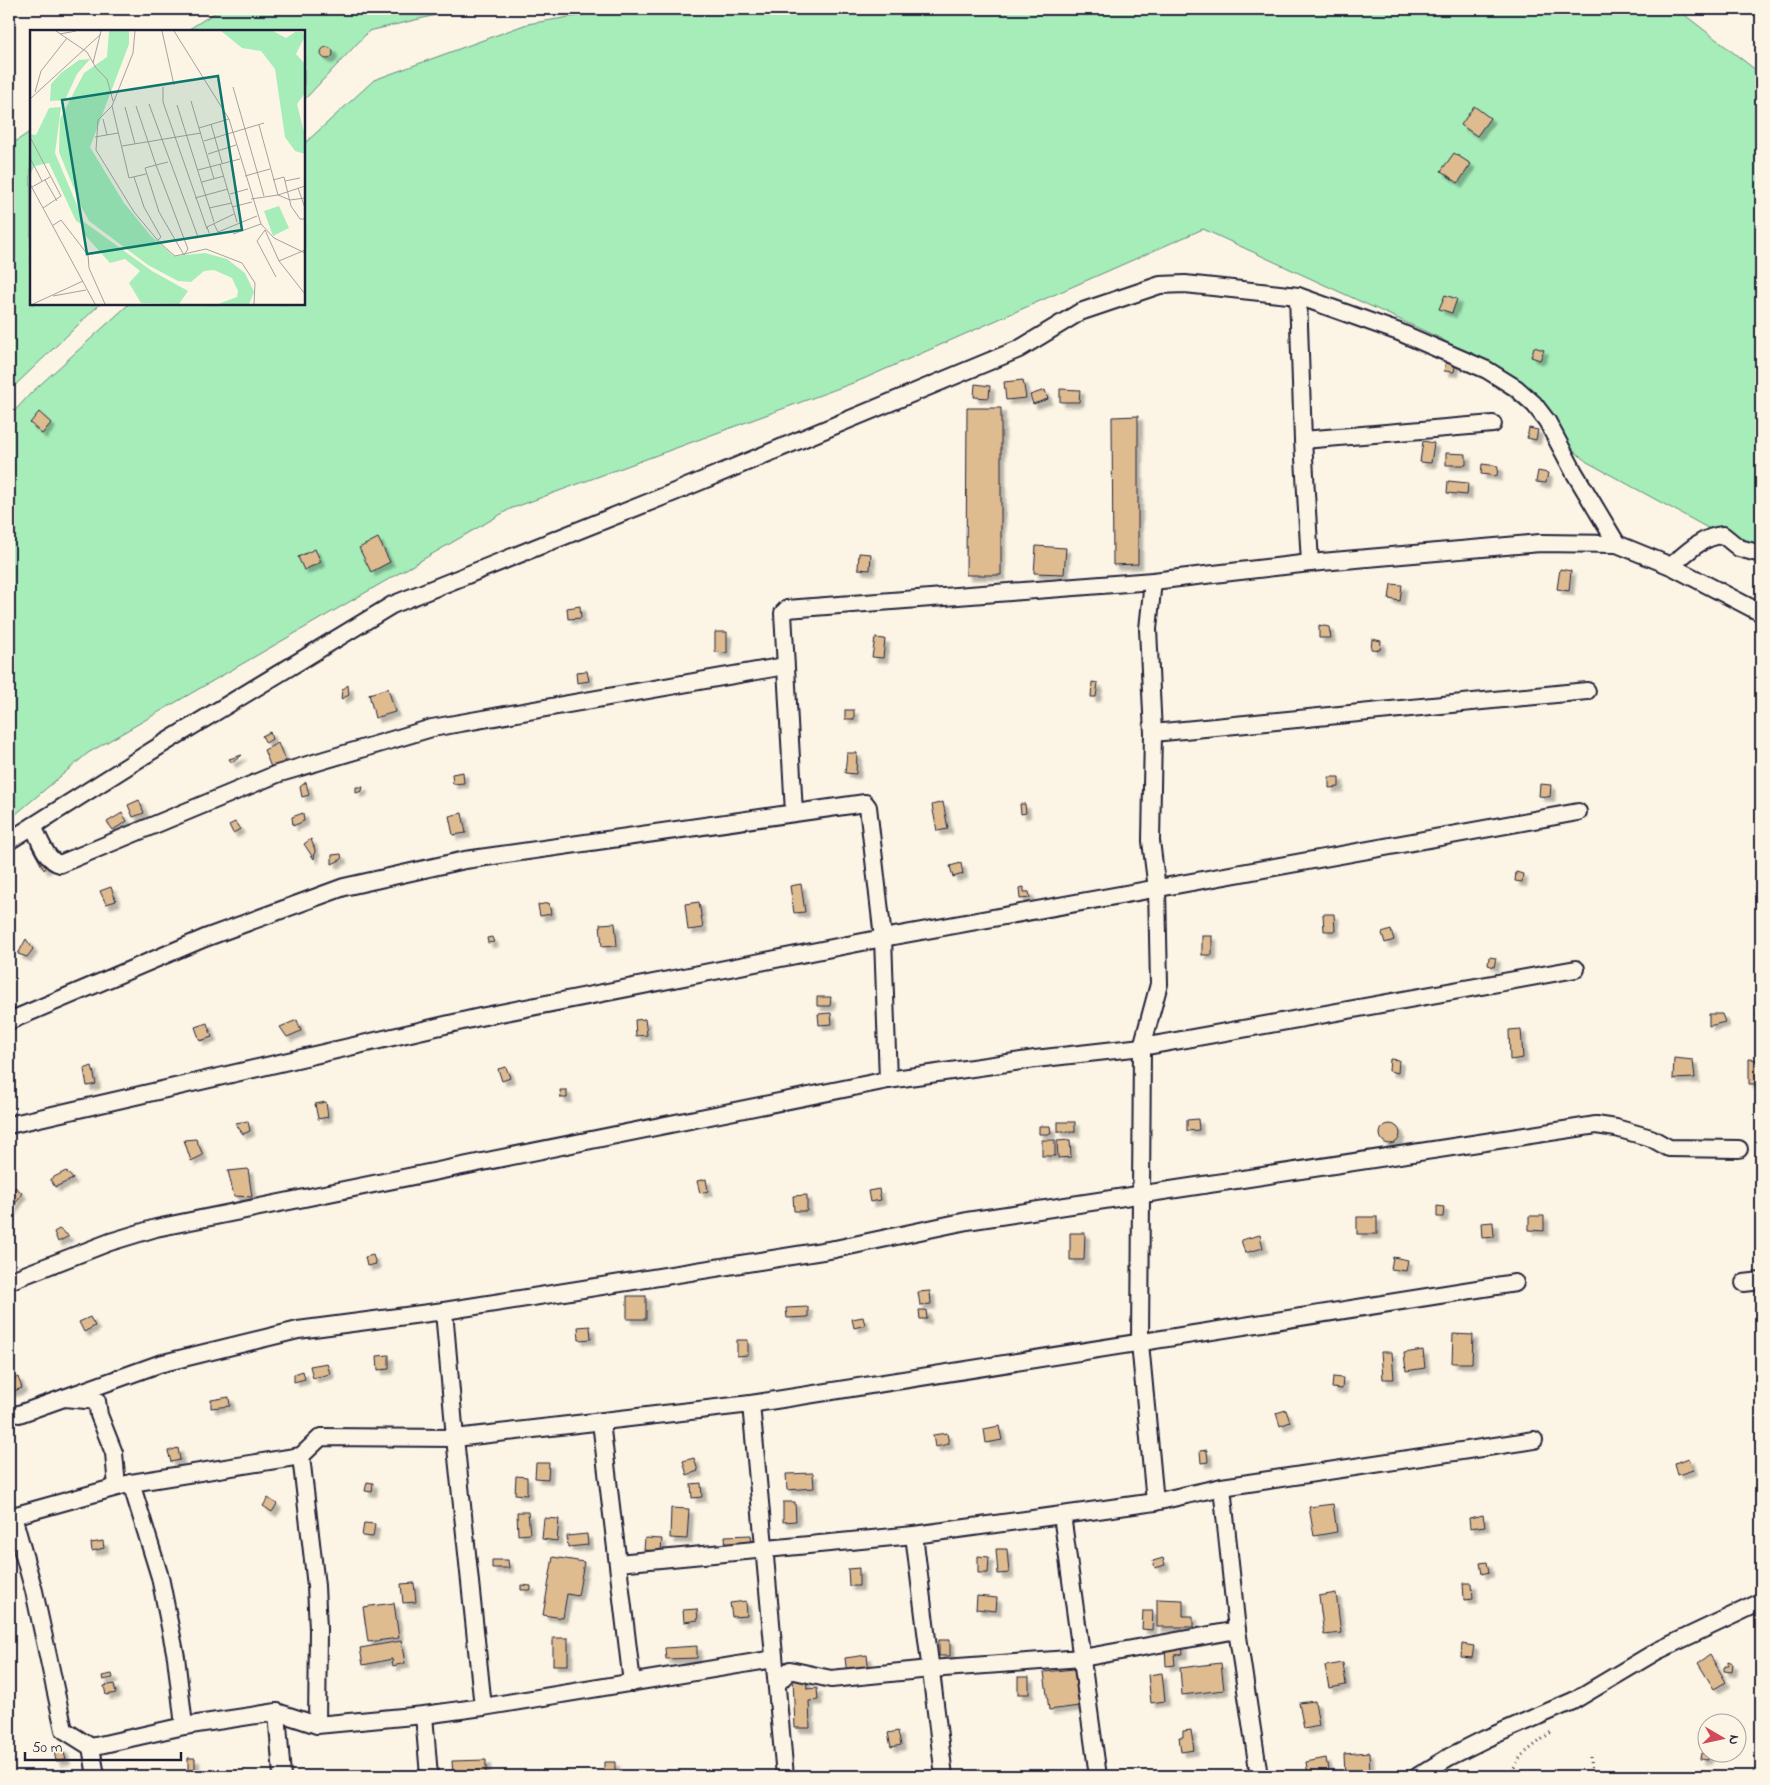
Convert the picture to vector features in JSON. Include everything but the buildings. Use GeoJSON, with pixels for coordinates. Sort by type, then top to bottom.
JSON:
{"type":"FeatureCollection","features":[{"type":"Feature","properties":{"kind":"street"},"geometry":{"type":"LineString","coordinates":[[9,841],[170,740],[392,605],[677,491],[1019,349],[1080,312],[1160,285],[1173,283],[1298,296],[1413,338],[1487,370],[1516,388],[1534,404],[1547,421],[1574,472],[1617,544]]}},
{"type":"Feature","properties":{"kind":"street"},"geometry":{"type":"LineString","coordinates":[[1298,296],[1310,563]]}},
{"type":"Feature","properties":{"kind":"street"},"geometry":{"type":"LineString","coordinates":[[1303,440],[1494,424]]}},
{"type":"Feature","properties":{"kind":"street"},"geometry":{"type":"LineString","coordinates":[[1670,566],[1712,536],[1723,535],[1739,548],[1761,554]]}},
{"type":"Feature","properties":{"kind":"street"},"geometry":{"type":"LineString","coordinates":[[794,813],[783,613],[786,609],[1152,581],[1310,563],[1540,543],[1617,544],[1670,566],[1761,614]]}},
{"type":"Feature","properties":{"kind":"street"},"geometry":{"type":"LineString","coordinates":[[1152,581],[1148,629],[1153,733],[1151,841],[1157,889],[1159,984],[1142,1046],[1140,1343],[1155,1502]]}},
{"type":"Feature","properties":{"kind":"street"},"geometry":{"type":"LineString","coordinates":[[33,826],[50,858],[54,863],[60,864],[277,774],[432,728],[786,666]]}},
{"type":"Feature","properties":{"kind":"street"},"geometry":{"type":"LineString","coordinates":[[1153,733],[1587,690]]}},
{"type":"Feature","properties":{"kind":"street"},"geometry":{"type":"LineString","coordinates":[[9,1021],[204,938],[344,888],[465,860],[865,803],[867,804],[883,938],[888,1080]]}},
{"type":"Feature","properties":{"kind":"street"},"geometry":{"type":"LineString","coordinates":[[9,1125],[480,1017],[883,938],[1578,812]]}},
{"type":"Feature","properties":{"kind":"street"},"geometry":{"type":"LineString","coordinates":[[9,1282],[110,1242],[156,1228],[888,1080],[1142,1046],[1576,969]]}},
{"type":"Feature","properties":{"kind":"street"},"geometry":{"type":"LineString","coordinates":[[19,1414],[159,1364],[298,1330],[444,1311],[835,1249],[966,1221],[1596,1126],[1636,1133],[1668,1148],[1739,1149]]}},
{"type":"Feature","properties":{"kind":"street"},"geometry":{"type":"LineString","coordinates":[[1744,1283],[1761,1281]]}},
{"type":"Feature","properties":{"kind":"street"},"geometry":{"type":"LineString","coordinates":[[774,1660],[424,1715],[317,1725],[276,1712],[184,1726],[91,1747],[64,1730],[34,1591],[13,1516],[124,1485],[301,1456],[322,1437],[455,1438],[751,1404],[1515,1283]]}},
{"type":"Feature","properties":{"kind":"street"},"geometry":{"type":"LineString","coordinates":[[444,1311],[455,1438],[484,1707]]}},
{"type":"Feature","properties":{"kind":"street"},"geometry":{"type":"LineString","coordinates":[[64,1398],[97,1401],[99,1415],[124,1485],[160,1577],[176,1656],[184,1726]]}},
{"type":"Feature","properties":{"kind":"street"},"geometry":{"type":"LineString","coordinates":[[751,1404],[785,1776]]}},
{"type":"Feature","properties":{"kind":"street"},"geometry":{"type":"LineString","coordinates":[[601,1422],[632,1683]]}},
{"type":"Feature","properties":{"kind":"street"},"geometry":{"type":"LineString","coordinates":[[618,1563],[914,1535],[1155,1502],[1222,1487],[1534,1440]]}},
{"type":"Feature","properties":{"kind":"street"},"geometry":{"type":"LineString","coordinates":[[301,1456],[316,1586],[318,1629],[317,1725]]}},
{"type":"Feature","properties":{"kind":"street"},"geometry":{"type":"LineString","coordinates":[[1222,1487],[1237,1630],[1259,1776]]}},
{"type":"Feature","properties":{"kind":"street"},"geometry":{"type":"LineString","coordinates":[[1062,1515],[1098,1776]]}},
{"type":"Feature","properties":{"kind":"street"},"geometry":{"type":"LineString","coordinates":[[914,1535],[944,1776]]}},
{"type":"Feature","properties":{"kind":"street"},"geometry":{"type":"LineString","coordinates":[[1418,1776],[1449,1757],[1573,1701],[1657,1651],[1761,1602]]}},
{"type":"Feature","properties":{"kind":"street"},"geometry":{"type":"LineString","coordinates":[[776,1684],[790,1670],[831,1679],[930,1669],[1082,1658],[1237,1630]]}},
{"type":"Feature","properties":{"kind":"street"},"geometry":{"type":"LineString","coordinates":[[276,1712],[282,1776]]}},
{"type":"Feature","properties":{"kind":"street"},"geometry":{"type":"LineString","coordinates":[[424,1715],[429,1776]]}},
{"type":"Feature","properties":{"kind":"street"},"geometry":{"type":"LineString","coordinates":[[91,1747],[96,1776]]}},
{"type":"Feature","properties":{"kind":"path"},"geometry":{"type":"LineString","coordinates":[[1509,1776],[1521,1756],[1555,1729]]}},
{"type":"Feature","properties":{"kind":"path"},"geometry":{"type":"LineString","coordinates":[[1591,1757],[1592,1776]]}},
{"type":"Feature","properties":{"kind":"green space"},"geometry":{"type":"Polygon","coordinates":[[[221,9],[313,9],[335,13],[340,9],[461,9],[369,31],[305,99],[305,30],[188,30],[221,9]]]}},
{"type":"Feature","properties":{"kind":"green space"},"geometry":{"type":"Polygon","coordinates":[[[619,9],[1677,9],[1761,74],[1761,557],[1587,462],[1442,339],[1203,229],[861,380],[510,509],[88,753],[9,820],[9,417],[31,393],[128,305],[305,305],[305,143],[374,80],[527,24],[619,9]]]}},
{"type":"Feature","properties":{"kind":"green space"},"geometry":{"type":"Polygon","coordinates":[[[30,132],[30,305],[99,305],[9,391],[9,146],[30,132]]]}}]}
